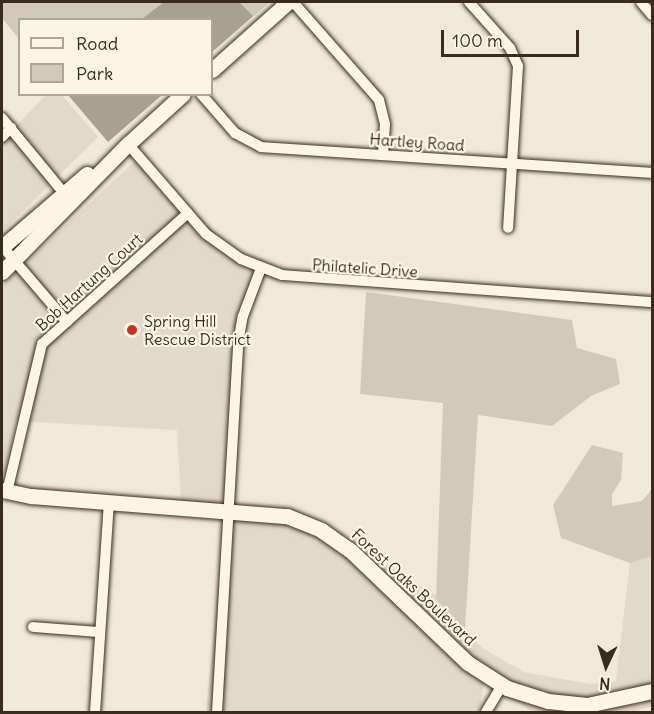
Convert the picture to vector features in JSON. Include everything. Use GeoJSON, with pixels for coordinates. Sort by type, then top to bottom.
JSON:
{"type":"FeatureCollection","features":[{"type":"Feature","properties":{"kind":"main road"},"geometry":{"type":"LineString","coordinates":[[213,69],[288,2]]}},
{"type":"Feature","properties":{"kind":"main road"},"geometry":{"type":"LineString","coordinates":[[2,246],[67,197],[181,96]]}},
{"type":"Feature","properties":{"kind":"main road"},"geometry":{"type":"LineString","coordinates":[[2,272],[67,197]]}},
{"type":"Feature","properties":{"kind":"main road","name":"Forest Oaks Boulevard"},"geometry":{"type":"LineString","coordinates":[[4,491],[286,516],[337,539],[468,663],[502,685],[548,701],[607,708],[652,691]]}},
{"type":"Feature","properties":{"kind":"street"},"geometry":{"type":"LineString","coordinates":[[294,2],[379,100],[385,124],[383,155]]}},
{"type":"Feature","properties":{"kind":"street"},"geometry":{"type":"LineString","coordinates":[[469,2],[510,48],[518,66],[508,228]]}},
{"type":"Feature","properties":{"kind":"street"},"geometry":{"type":"LineString","coordinates":[[641,2],[652,15]]}},
{"type":"Feature","properties":{"kind":"street","name":"Hartley Road"},"geometry":{"type":"LineString","coordinates":[[203,96],[235,133],[252,144],[652,173]]}},
{"type":"Feature","properties":{"kind":"street"},"geometry":{"type":"LineString","coordinates":[[2,118],[67,197]]}},
{"type":"Feature","properties":{"kind":"street"},"geometry":{"type":"LineString","coordinates":[[2,137],[11,128]]}},
{"type":"Feature","properties":{"kind":"street","name":"Philatelic Drive"},"geometry":{"type":"LineString","coordinates":[[128,144],[222,248],[261,268],[302,279],[652,302]]}},
{"type":"Feature","properties":{"kind":"street","name":"Bob Hartung Court"},"geometry":{"type":"LineString","coordinates":[[4,491],[42,344],[188,213]]}},
{"type":"Feature","properties":{"kind":"street"},"geometry":{"type":"LineString","coordinates":[[2,246],[67,322]]}},
{"type":"Feature","properties":{"kind":"street"},"geometry":{"type":"LineString","coordinates":[[217,712],[239,336],[261,268]]}},
{"type":"Feature","properties":{"kind":"street"},"geometry":{"type":"LineString","coordinates":[[95,712],[109,502]]}},
{"type":"Feature","properties":{"kind":"street"},"geometry":{"type":"LineString","coordinates":[[33,627],[100,632]]}},
{"type":"Feature","properties":{"kind":"street"},"geometry":{"type":"LineString","coordinates":[[486,712],[502,685]]}},
{"type":"Feature","properties":{"kind":"shaded area"},"geometry":{"type":"Polygon","coordinates":[[[164,2],[239,2],[253,16],[213,51],[213,18],[143,18],[164,2]]]}},
{"type":"Feature","properties":{"kind":"shaded area"},"geometry":{"type":"Polygon","coordinates":[[[45,96],[63,96],[98,137],[2,232],[2,140],[45,96]]]}},
{"type":"Feature","properties":{"kind":"shaded area"},"geometry":{"type":"Polygon","coordinates":[[[69,96],[161,96],[108,142],[69,96]]]}},
{"type":"Feature","properties":{"kind":"shaded area"},"geometry":{"type":"Polygon","coordinates":[[[136,160],[265,278],[247,300],[229,501],[242,505],[181,501],[177,430],[16,421],[2,484],[2,285],[136,160]]]}},
{"type":"Feature","properties":{"kind":"shaded area"},"geometry":{"type":"Polygon","coordinates":[[[225,515],[285,521],[334,544],[465,667],[587,710],[652,697],[652,706],[631,712],[531,711],[484,683],[479,712],[206,712],[225,515]]]}},
{"type":"Feature","properties":{"kind":"shaded area"},"geometry":{"type":"Polygon","coordinates":[[[352,545],[436,595],[482,648],[524,672],[590,684],[616,681],[630,563],[652,556],[652,685],[607,698],[569,699],[509,683],[471,658],[352,545]]]}},
{"type":"Feature","properties":{"kind":"green space"},"geometry":{"type":"Polygon","coordinates":[[[2,2],[270,2],[213,51],[213,18],[18,18],[18,38],[2,18],[2,2]]]}},
{"type":"Feature","properties":{"kind":"green space"},"geometry":{"type":"Polygon","coordinates":[[[366,292],[572,320],[577,348],[616,359],[620,384],[591,396],[552,426],[478,415],[465,629],[436,599],[443,403],[360,394],[366,292]]]}},
{"type":"Feature","properties":{"kind":"green space"},"geometry":{"type":"Polygon","coordinates":[[[592,445],[623,453],[621,480],[612,494],[612,506],[642,501],[652,489],[652,556],[630,563],[561,538],[553,505],[592,445]]]}},
{"type":"Feature","properties":{"kind":"place","name":"Spring Hill Rescue District"},"geometry":{"type":"Point","coordinates":[132,330]}}]}
